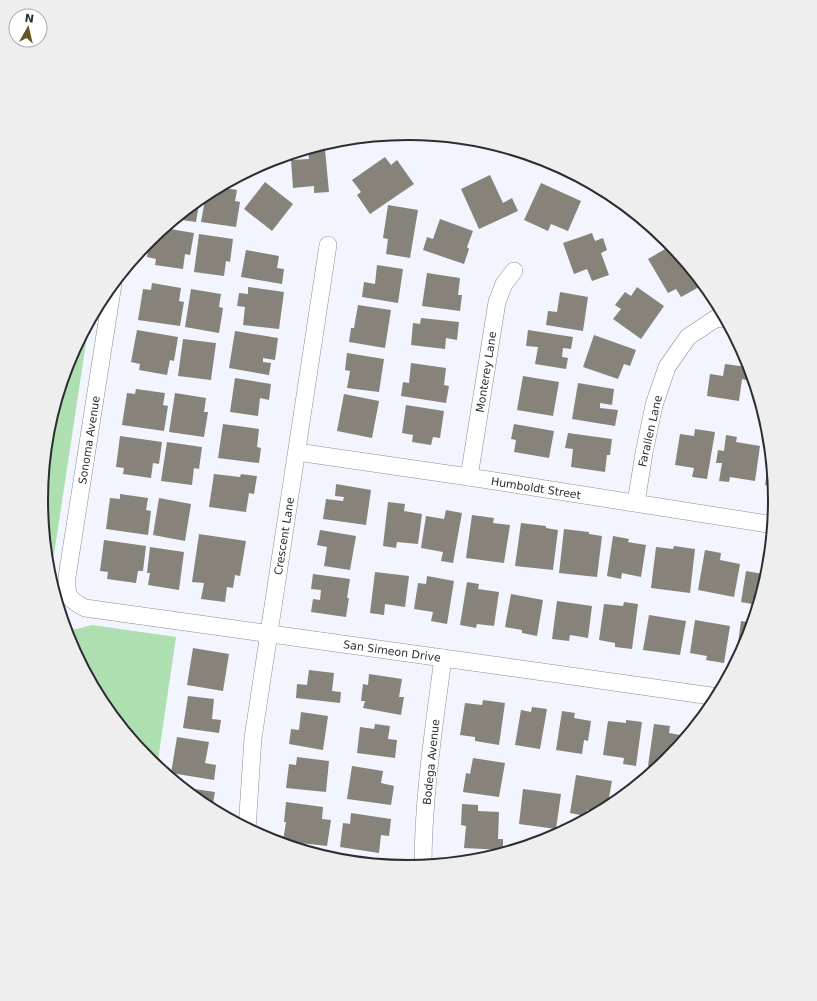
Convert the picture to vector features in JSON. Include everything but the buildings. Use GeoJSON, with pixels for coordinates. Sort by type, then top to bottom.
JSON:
{"type":"FeatureCollection","features":[{"type":"Feature","properties":{"kind":"street","name":"Crescent Lane"},"geometry":{"type":"LineString","coordinates":[[246,823],[253,738],[328,245]]}},
{"type":"Feature","properties":{"kind":"street","name":"Monterey Lane"},"geometry":{"type":"LineString","coordinates":[[469,477],[497,302],[504,284],[514,271]]}},
{"type":"Feature","properties":{"kind":"street","name":"Sonoma Avenue"},"geometry":{"type":"LineString","coordinates":[[68,596],[66,587],[67,577],[111,297]]}},
{"type":"Feature","properties":{"kind":"street","name":"Farallen Lane"},"geometry":{"type":"LineString","coordinates":[[636,503],[654,405],[667,367],[688,337],[715,320],[720,319]]}},
{"type":"Feature","properties":{"kind":"street","name":"Humboldt Street"},"geometry":{"type":"LineString","coordinates":[[297,452],[469,477],[768,524]]}},
{"type":"Feature","properties":{"kind":"street","name":"San Simeon Drive"},"geometry":{"type":"LineString","coordinates":[[68,596],[85,608],[711,696]]}},
{"type":"Feature","properties":{"kind":"street","name":"Bodega Avenue"},"geometry":{"type":"LineString","coordinates":[[423,860],[426,802],[432,741],[443,658]]}},
{"type":"Feature","properties":{"kind":"green space"},"geometry":{"type":"Polygon","coordinates":[[[87,338],[53,560],[48,500],[51,453],[60,407],[75,363],[87,338]]]}},
{"type":"Feature","properties":{"kind":"green space"},"geometry":{"type":"Polygon","coordinates":[[[92,625],[176,637],[158,759],[122,720],[96,681],[72,629],[92,625]]]}}]}
